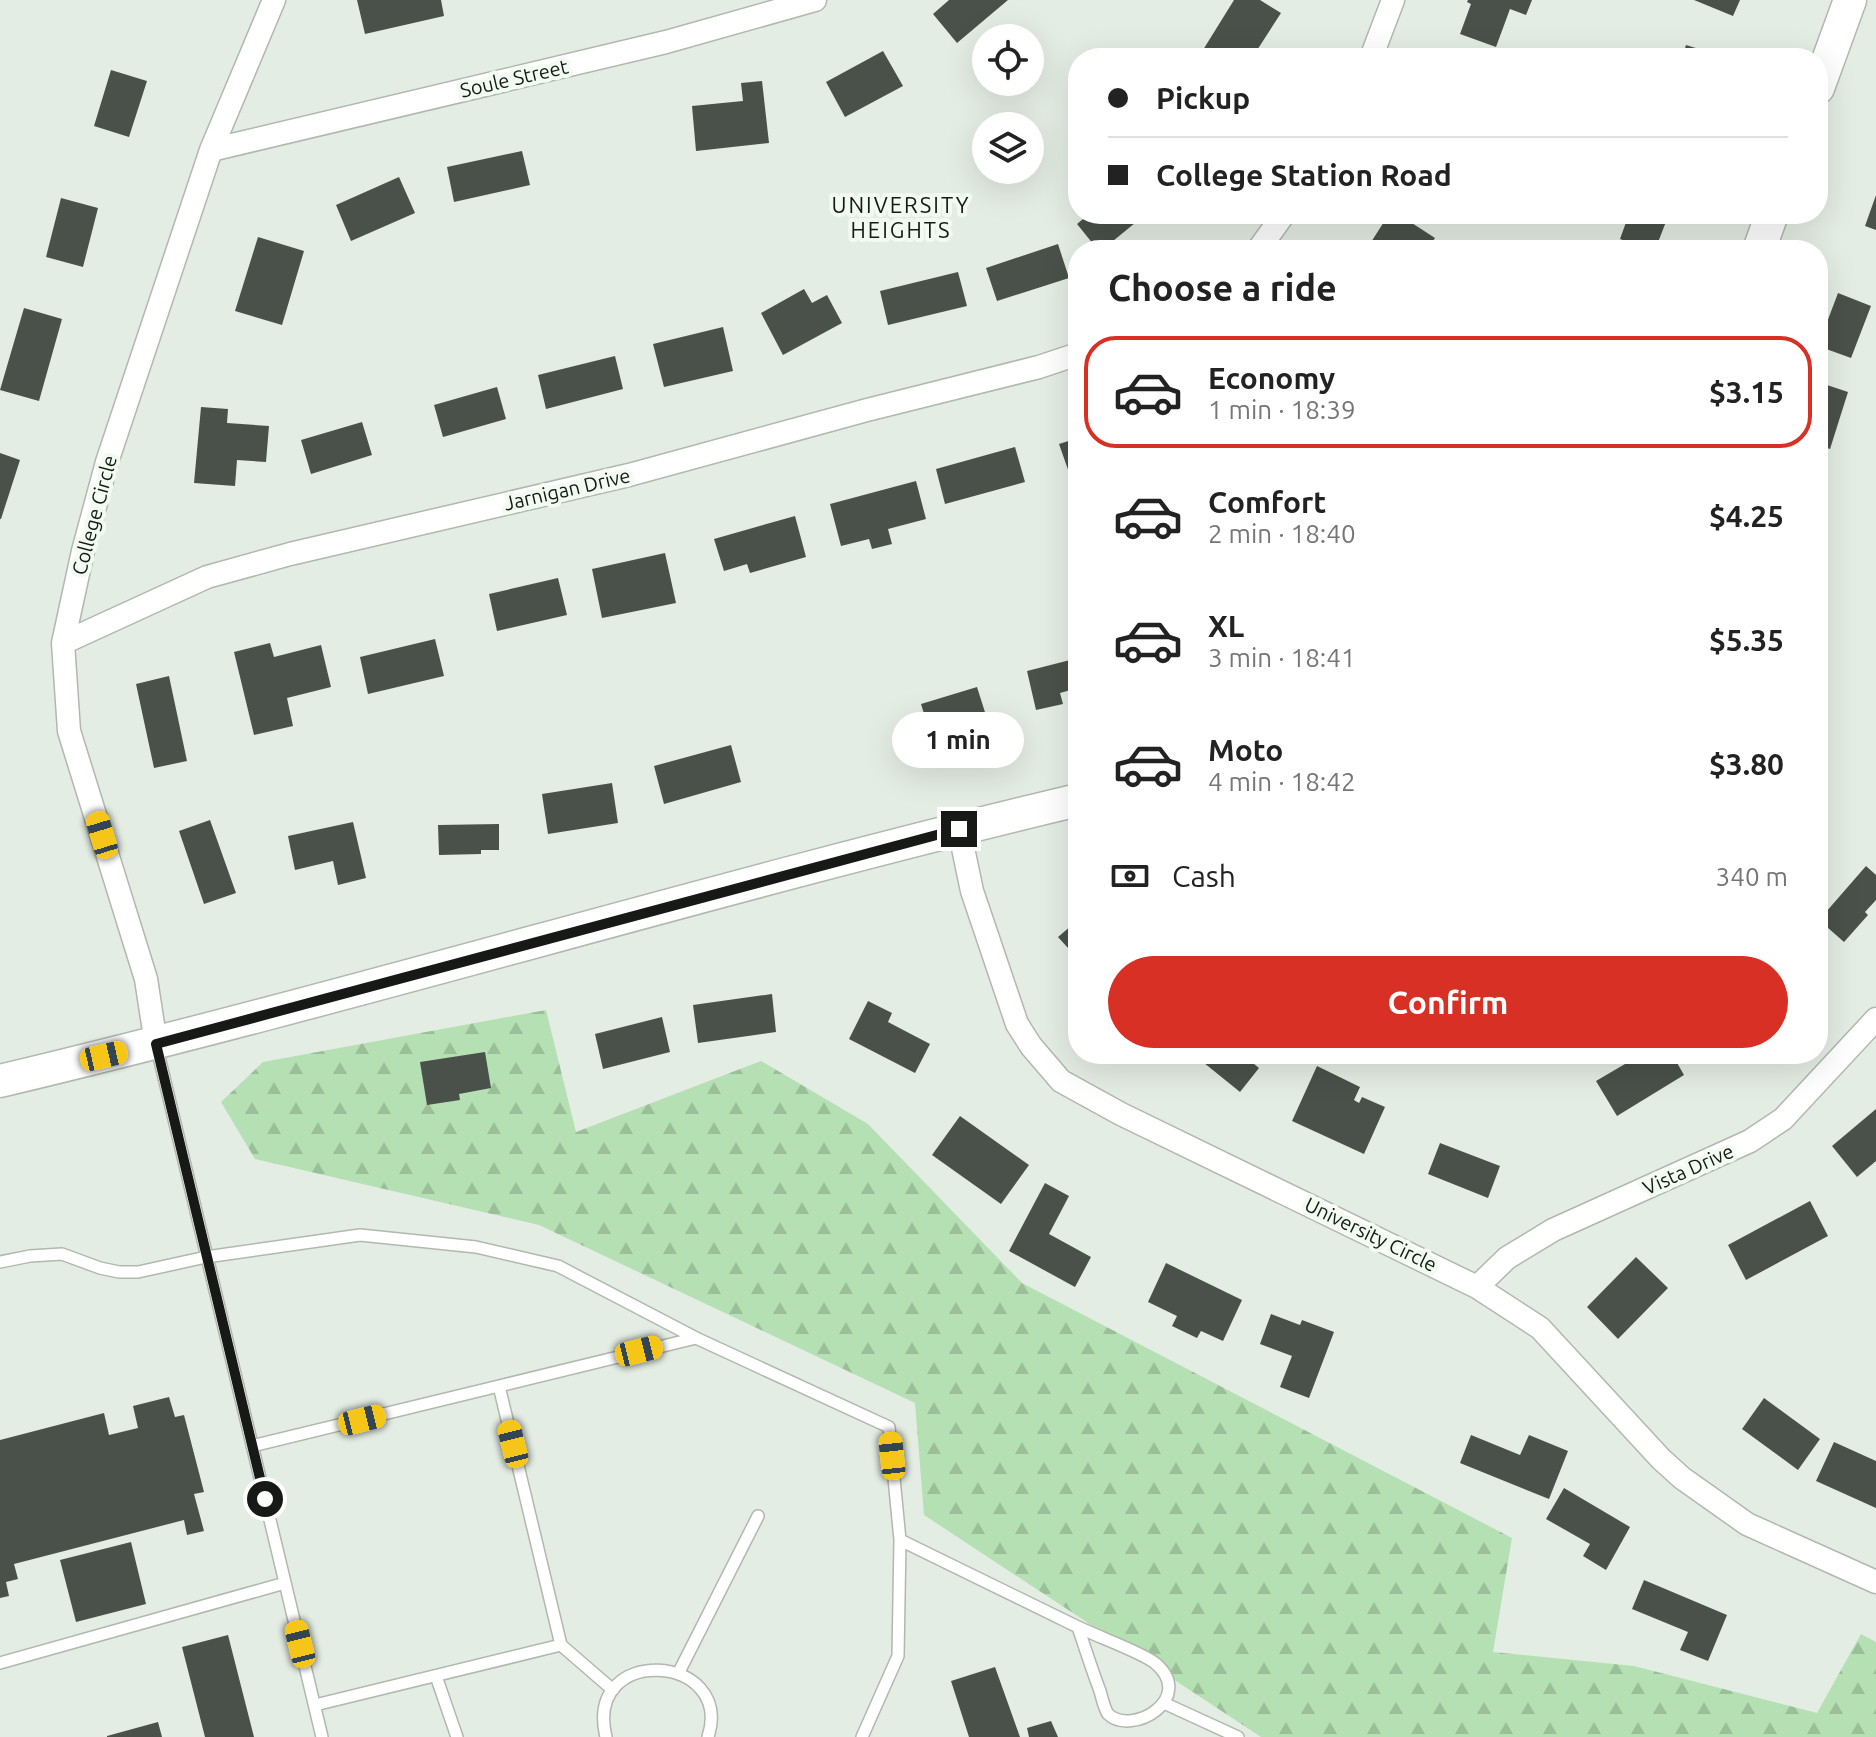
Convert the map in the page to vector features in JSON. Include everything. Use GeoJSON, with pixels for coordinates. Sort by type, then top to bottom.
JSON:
{"type":"FeatureCollection","features":[{"type":"Feature","properties":{"kind":"main road"},"geometry":{"type":"LineString","coordinates":[[1828,60],[1850,0]]}},
{"type":"Feature","properties":{"kind":"main road"},"geometry":{"type":"LineString","coordinates":[[0,1081],[156,1044],[1068,802]]}},
{"type":"Feature","properties":{"kind":"street","name":"College Circle"},"geometry":{"type":"LineString","coordinates":[[156,1044],[146,979],[69,731],[63,643],[107,462],[211,150],[274,0]]}},
{"type":"Feature","properties":{"kind":"street","name":"Soule Street"},"geometry":{"type":"LineString","coordinates":[[211,150],[666,42],[815,0]]}},
{"type":"Feature","properties":{"kind":"street"},"geometry":{"type":"LineString","coordinates":[[1375,48],[1393,0]]}},
{"type":"Feature","properties":{"kind":"street","name":"Jarnigan Drive"},"geometry":{"type":"LineString","coordinates":[[63,643],[207,577],[629,475],[1068,357]]}},
{"type":"Feature","properties":{"kind":"street","name":"University Circle"},"geometry":{"type":"LineString","coordinates":[[959,829],[972,891],[1017,1024],[1061,1081],[1121,1114],[1477,1287],[1540,1328],[1682,1478],[1747,1524],[1876,1582]]}},
{"type":"Feature","properties":{"kind":"street","name":"Vista Drive"},"geometry":{"type":"LineString","coordinates":[[1477,1287],[1507,1258],[1553,1230],[1750,1141],[1783,1119],[1876,1019]]}},
{"type":"Feature","properties":{"kind":"lane"},"geometry":{"type":"LineString","coordinates":[[156,1044],[322,1737]]}},
{"type":"Feature","properties":{"kind":"lane"},"geometry":{"type":"LineString","coordinates":[[0,1262],[62,1254],[100,1268],[138,1272],[206,1257],[360,1235],[476,1247],[558,1266],[696,1338],[889,1427],[900,1540],[898,1656],[862,1737]]}},
{"type":"Feature","properties":{"kind":"lane"},"geometry":{"type":"LineString","coordinates":[[252,1446],[696,1338]]}},
{"type":"Feature","properties":{"kind":"lane"},"geometry":{"type":"LineString","coordinates":[[499,1386],[561,1645],[613,1690]]}},
{"type":"Feature","properties":{"kind":"lane"},"geometry":{"type":"LineString","coordinates":[[679,1672],[758,1516]]}},
{"type":"Feature","properties":{"kind":"lane"},"geometry":{"type":"LineString","coordinates":[[900,1540],[1155,1663],[1166,1676],[1169,1690],[1159,1716],[1149,1723],[1136,1726],[1121,1724],[1108,1715],[1078,1627]]}},
{"type":"Feature","properties":{"kind":"lane"},"geometry":{"type":"LineString","coordinates":[[0,1663],[285,1583]]}},
{"type":"Feature","properties":{"kind":"lane"},"geometry":{"type":"LineString","coordinates":[[315,1705],[561,1645]]}},
{"type":"Feature","properties":{"kind":"lane"},"geometry":{"type":"LineString","coordinates":[[606,1737],[603,1725],[605,1707],[613,1690],[627,1677],[642,1670],[660,1668],[679,1672],[694,1683],[705,1698],[711,1716],[708,1737]]}},
{"type":"Feature","properties":{"kind":"lane"},"geometry":{"type":"LineString","coordinates":[[436,1676],[457,1737]]}},
{"type":"Feature","properties":{"kind":"lane"},"geometry":{"type":"LineString","coordinates":[[1166,1704],[1238,1737]]}},
{"type":"Feature","properties":{"kind":"green space"},"geometry":{"type":"Polygon","coordinates":[[[546,1010],[576,1132],[761,1061],[868,1124],[1022,1283],[1512,1538],[1493,1652],[1634,1666],[1817,1713],[1861,1634],[1876,1642],[1876,1737],[1261,1737],[924,1515],[915,1403],[539,1225],[255,1159],[221,1102],[263,1062],[546,1010]]]}},
{"type":"Feature","properties":{"kind":"building"},"geometry":{"type":"Polygon","coordinates":[[[357,0],[441,0],[444,16],[365,34],[357,0]]]}},
{"type":"Feature","properties":{"kind":"building"},"geometry":{"type":"Polygon","coordinates":[[[949,0],[1008,0],[980,24],[972,24],[972,30],[957,43],[933,14],[949,0]]]}},
{"type":"Feature","properties":{"kind":"building"},"geometry":{"type":"Polygon","coordinates":[[[1234,0],[1260,0],[1281,13],[1258,48],[1204,48],[1234,0]]]}},
{"type":"Feature","properties":{"kind":"building"},"geometry":{"type":"Polygon","coordinates":[[[1468,0],[1532,0],[1526,15],[1510,9],[1496,47],[1460,34],[1471,4],[1468,0]]]}},
{"type":"Feature","properties":{"kind":"building"},"geometry":{"type":"Polygon","coordinates":[[[1694,0],[1740,0],[1733,16],[1694,0]]]}},
{"type":"Feature","properties":{"kind":"building"},"geometry":{"type":"Polygon","coordinates":[[[883,51],[903,86],[845,117],[826,82],[883,51]]]}},
{"type":"Feature","properties":{"kind":"building"},"geometry":{"type":"Polygon","coordinates":[[[111,70],[147,81],[129,137],[94,126],[111,70]]]}},
{"type":"Feature","properties":{"kind":"building"},"geometry":{"type":"Polygon","coordinates":[[[762,81],[769,143],[696,151],[692,106],[743,101],[741,83],[762,81]]]}},
{"type":"Feature","properties":{"kind":"building"},"geometry":{"type":"Polygon","coordinates":[[[522,151],[530,185],[454,202],[447,167],[522,151]]]}},
{"type":"Feature","properties":{"kind":"building"},"geometry":{"type":"Polygon","coordinates":[[[399,177],[415,213],[351,241],[336,205],[399,177]]]}},
{"type":"Feature","properties":{"kind":"building"},"geometry":{"type":"Polygon","coordinates":[[[1876,195],[1876,230],[1865,226],[1876,195]]]}},
{"type":"Feature","properties":{"kind":"building"},"geometry":{"type":"Polygon","coordinates":[[[61,198],[98,208],[83,267],[46,257],[61,198]]]}},
{"type":"Feature","properties":{"kind":"building"},"geometry":{"type":"Polygon","coordinates":[[[1077,224],[1134,224],[1114,240],[1090,240],[1077,224]]]}},
{"type":"Feature","properties":{"kind":"building"},"geometry":{"type":"Polygon","coordinates":[[[1383,224],[1413,224],[1435,238],[1434,240],[1372,240],[1383,224]]]}},
{"type":"Feature","properties":{"kind":"building"},"geometry":{"type":"Polygon","coordinates":[[[1625,224],[1665,224],[1659,240],[1620,239],[1625,224]]]}},
{"type":"Feature","properties":{"kind":"building"},"geometry":{"type":"Polygon","coordinates":[[[258,237],[304,251],[282,325],[235,311],[258,237]]]}},
{"type":"Feature","properties":{"kind":"building"},"geometry":{"type":"Polygon","coordinates":[[[1058,244],[1068,278],[997,301],[986,268],[1058,244]]]}},
{"type":"Feature","properties":{"kind":"building"},"geometry":{"type":"Polygon","coordinates":[[[958,272],[967,306],[888,325],[880,291],[958,272]]]}},
{"type":"Feature","properties":{"kind":"building"},"geometry":{"type":"Polygon","coordinates":[[[804,289],[812,303],[827,295],[842,323],[783,355],[761,313],[804,289]]]}},
{"type":"Feature","properties":{"kind":"building"},"geometry":{"type":"Polygon","coordinates":[[[1838,293],[1871,306],[1851,358],[1828,350],[1828,320],[1838,293]]]}},
{"type":"Feature","properties":{"kind":"building"},"geometry":{"type":"Polygon","coordinates":[[[24,308],[62,319],[39,401],[0,390],[24,308]]]}},
{"type":"Feature","properties":{"kind":"building"},"geometry":{"type":"Polygon","coordinates":[[[723,327],[733,371],[664,387],[653,344],[723,327]]]}},
{"type":"Feature","properties":{"kind":"building"},"geometry":{"type":"Polygon","coordinates":[[[615,356],[623,389],[546,409],[538,375],[615,356]]]}},
{"type":"Feature","properties":{"kind":"building"},"geometry":{"type":"Polygon","coordinates":[[[1828,385],[1848,392],[1828,448],[1828,385]]]}},
{"type":"Feature","properties":{"kind":"building"},"geometry":{"type":"Polygon","coordinates":[[[497,387],[506,419],[443,437],[434,405],[497,387]]]}},
{"type":"Feature","properties":{"kind":"building"},"geometry":{"type":"Polygon","coordinates":[[[201,407],[228,409],[227,423],[269,426],[266,462],[237,460],[235,486],[194,483],[201,407]]]}},
{"type":"Feature","properties":{"kind":"building"},"geometry":{"type":"Polygon","coordinates":[[[362,422],[372,455],[311,474],[301,440],[362,422]]]}},
{"type":"Feature","properties":{"kind":"building"},"geometry":{"type":"Polygon","coordinates":[[[1068,441],[1068,470],[1059,444],[1068,441]]]}},
{"type":"Feature","properties":{"kind":"building"},"geometry":{"type":"Polygon","coordinates":[[[1015,447],[1025,482],[945,504],[936,469],[1015,447]]]}},
{"type":"Feature","properties":{"kind":"building"},"geometry":{"type":"Polygon","coordinates":[[[0,453],[20,460],[1,519],[0,519],[0,453]]]}},
{"type":"Feature","properties":{"kind":"building"},"geometry":{"type":"Polygon","coordinates":[[[916,481],[926,519],[888,529],[892,544],[872,549],[869,539],[841,546],[830,504],[916,481]]]}},
{"type":"Feature","properties":{"kind":"building"},"geometry":{"type":"Polygon","coordinates":[[[795,516],[806,557],[750,573],[747,564],[724,571],[714,539],[795,516]]]}},
{"type":"Feature","properties":{"kind":"building"},"geometry":{"type":"Polygon","coordinates":[[[665,553],[676,603],[602,618],[592,569],[665,553]]]}},
{"type":"Feature","properties":{"kind":"building"},"geometry":{"type":"Polygon","coordinates":[[[558,578],[567,615],[497,631],[489,594],[558,578]]]}},
{"type":"Feature","properties":{"kind":"building"},"geometry":{"type":"Polygon","coordinates":[[[435,639],[444,676],[368,694],[360,657],[435,639]]]}},
{"type":"Feature","properties":{"kind":"building"},"geometry":{"type":"Polygon","coordinates":[[[270,643],[274,657],[321,645],[331,687],[287,698],[293,726],[254,735],[234,652],[270,643]]]}},
{"type":"Feature","properties":{"kind":"building"},"geometry":{"type":"Polygon","coordinates":[[[1068,661],[1068,691],[1060,693],[1063,704],[1036,710],[1027,671],[1068,661]]]}},
{"type":"Feature","properties":{"kind":"building"},"geometry":{"type":"Polygon","coordinates":[[[169,676],[187,761],[154,768],[136,684],[169,676]]]}},
{"type":"Feature","properties":{"kind":"building"},"geometry":{"type":"Polygon","coordinates":[[[977,687],[990,728],[934,746],[921,704],[977,687]]]}},
{"type":"Feature","properties":{"kind":"building"},"geometry":{"type":"Polygon","coordinates":[[[731,745],[741,782],[664,804],[654,766],[731,745]]]}},
{"type":"Feature","properties":{"kind":"building"},"geometry":{"type":"Polygon","coordinates":[[[612,783],[618,823],[548,834],[542,794],[612,783]]]}},
{"type":"Feature","properties":{"kind":"building"},"geometry":{"type":"Polygon","coordinates":[[[210,820],[236,893],[204,904],[179,831],[210,820]]]}},
{"type":"Feature","properties":{"kind":"building"},"geometry":{"type":"Polygon","coordinates":[[[353,822],[366,878],[338,885],[333,861],[295,870],[288,836],[353,822]]]}},
{"type":"Feature","properties":{"kind":"building"},"geometry":{"type":"Polygon","coordinates":[[[499,824],[499,850],[481,850],[481,854],[439,855],[438,825],[499,824]]]}},
{"type":"Feature","properties":{"kind":"building"},"geometry":{"type":"Polygon","coordinates":[[[1866,866],[1876,875],[1876,900],[1865,912],[1868,915],[1844,942],[1828,928],[1828,910],[1866,866]]]}},
{"type":"Feature","properties":{"kind":"building"},"geometry":{"type":"Polygon","coordinates":[[[1068,928],[1068,948],[1058,937],[1068,928]]]}},
{"type":"Feature","properties":{"kind":"building"},"geometry":{"type":"Polygon","coordinates":[[[772,994],[776,1032],[698,1043],[693,1005],[772,994]]]}},
{"type":"Feature","properties":{"kind":"building"},"geometry":{"type":"Polygon","coordinates":[[[868,1001],[892,1013],[888,1022],[930,1044],[915,1073],[849,1039],[868,1001]]]}},
{"type":"Feature","properties":{"kind":"building"},"geometry":{"type":"Polygon","coordinates":[[[662,1017],[670,1052],[603,1069],[595,1034],[662,1017]]]}},
{"type":"Feature","properties":{"kind":"building"},"geometry":{"type":"Polygon","coordinates":[[[485,1052],[491,1088],[459,1094],[460,1100],[427,1105],[420,1062],[485,1052]]]}},
{"type":"Feature","properties":{"kind":"building"},"geometry":{"type":"Polygon","coordinates":[[[1205,1064],[1254,1064],[1259,1068],[1240,1092],[1205,1064]]]}},
{"type":"Feature","properties":{"kind":"building"},"geometry":{"type":"Polygon","coordinates":[[[1625,1064],[1678,1064],[1684,1075],[1617,1116],[1596,1081],[1625,1064]]]}},
{"type":"Feature","properties":{"kind":"building"},"geometry":{"type":"Polygon","coordinates":[[[1317,1066],[1360,1087],[1354,1100],[1359,1103],[1362,1097],[1385,1107],[1364,1154],[1292,1121],[1317,1066]]]}},
{"type":"Feature","properties":{"kind":"building"},"geometry":{"type":"Polygon","coordinates":[[[1876,1109],[1876,1161],[1857,1177],[1832,1146],[1876,1109]]]}},
{"type":"Feature","properties":{"kind":"building"},"geometry":{"type":"Polygon","coordinates":[[[960,1116],[1029,1165],[1001,1204],[932,1155],[960,1116]]]}},
{"type":"Feature","properties":{"kind":"building"},"geometry":{"type":"Polygon","coordinates":[[[1440,1143],[1500,1166],[1488,1198],[1428,1174],[1440,1143]]]}},
{"type":"Feature","properties":{"kind":"building"},"geometry":{"type":"Polygon","coordinates":[[[1045,1183],[1069,1196],[1049,1234],[1091,1257],[1075,1287],[1009,1251],[1045,1183]]]}},
{"type":"Feature","properties":{"kind":"building"},"geometry":{"type":"Polygon","coordinates":[[[1810,1201],[1828,1236],[1746,1280],[1728,1245],[1810,1201]]]}},
{"type":"Feature","properties":{"kind":"building"},"geometry":{"type":"Polygon","coordinates":[[[1636,1257],[1668,1288],[1618,1339],[1587,1307],[1636,1257]]]}},
{"type":"Feature","properties":{"kind":"building"},"geometry":{"type":"Polygon","coordinates":[[[1166,1263],[1242,1300],[1223,1341],[1201,1331],[1197,1338],[1172,1326],[1177,1316],[1148,1302],[1166,1263]]]}},
{"type":"Feature","properties":{"kind":"building"},"geometry":{"type":"Polygon","coordinates":[[[1271,1314],[1300,1325],[1302,1320],[1334,1332],[1309,1398],[1280,1387],[1292,1356],[1260,1344],[1271,1314]]]}},
{"type":"Feature","properties":{"kind":"building"},"geometry":{"type":"Polygon","coordinates":[[[169,1397],[175,1417],[184,1415],[204,1492],[194,1494],[204,1531],[187,1535],[184,1520],[14,1564],[18,1579],[6,1582],[9,1596],[0,1598],[0,1440],[104,1413],[109,1435],[138,1428],[133,1406],[169,1397]]]}},
{"type":"Feature","properties":{"kind":"building"},"geometry":{"type":"Polygon","coordinates":[[[1764,1398],[1820,1439],[1798,1470],[1742,1429],[1764,1398]]]}},
{"type":"Feature","properties":{"kind":"building"},"geometry":{"type":"Polygon","coordinates":[[[1471,1435],[1520,1455],[1529,1435],[1568,1451],[1549,1499],[1460,1463],[1471,1435]]]}},
{"type":"Feature","properties":{"kind":"building"},"geometry":{"type":"Polygon","coordinates":[[[1834,1442],[1876,1461],[1876,1508],[1816,1481],[1834,1442]]]}},
{"type":"Feature","properties":{"kind":"building"},"geometry":{"type":"Polygon","coordinates":[[[1564,1488],[1630,1527],[1606,1570],[1583,1556],[1590,1544],[1546,1519],[1564,1488]]]}},
{"type":"Feature","properties":{"kind":"building"},"geometry":{"type":"Polygon","coordinates":[[[131,1542],[146,1604],[76,1622],[60,1560],[131,1542]]]}},
{"type":"Feature","properties":{"kind":"building"},"geometry":{"type":"Polygon","coordinates":[[[1644,1580],[1727,1615],[1708,1661],[1680,1650],[1688,1632],[1632,1609],[1644,1580]]]}},
{"type":"Feature","properties":{"kind":"building"},"geometry":{"type":"Polygon","coordinates":[[[228,1635],[254,1737],[205,1737],[182,1647],[228,1635]]]}},
{"type":"Feature","properties":{"kind":"building"},"geometry":{"type":"Polygon","coordinates":[[[995,1667],[1020,1737],[969,1737],[951,1681],[995,1667]]]}},
{"type":"Feature","properties":{"kind":"building"},"geometry":{"type":"Polygon","coordinates":[[[1051,1721],[1058,1737],[1029,1737],[1027,1728],[1051,1721]]]}},
{"type":"Feature","properties":{"kind":"building"},"geometry":{"type":"Polygon","coordinates":[[[158,1722],[162,1737],[107,1737],[107,1736],[158,1722]]]}},
{"type":"Feature","properties":{"kind":"district","name":"UNIVERSITY HEIGHTS"},"geometry":{"type":"Point","coordinates":[901,216]}},
{"type":"Feature","properties":{"kind":"route"},"geometry":{"type":"LineString","coordinates":[[265,1499],[156,1044],[959,829]]}}]}
